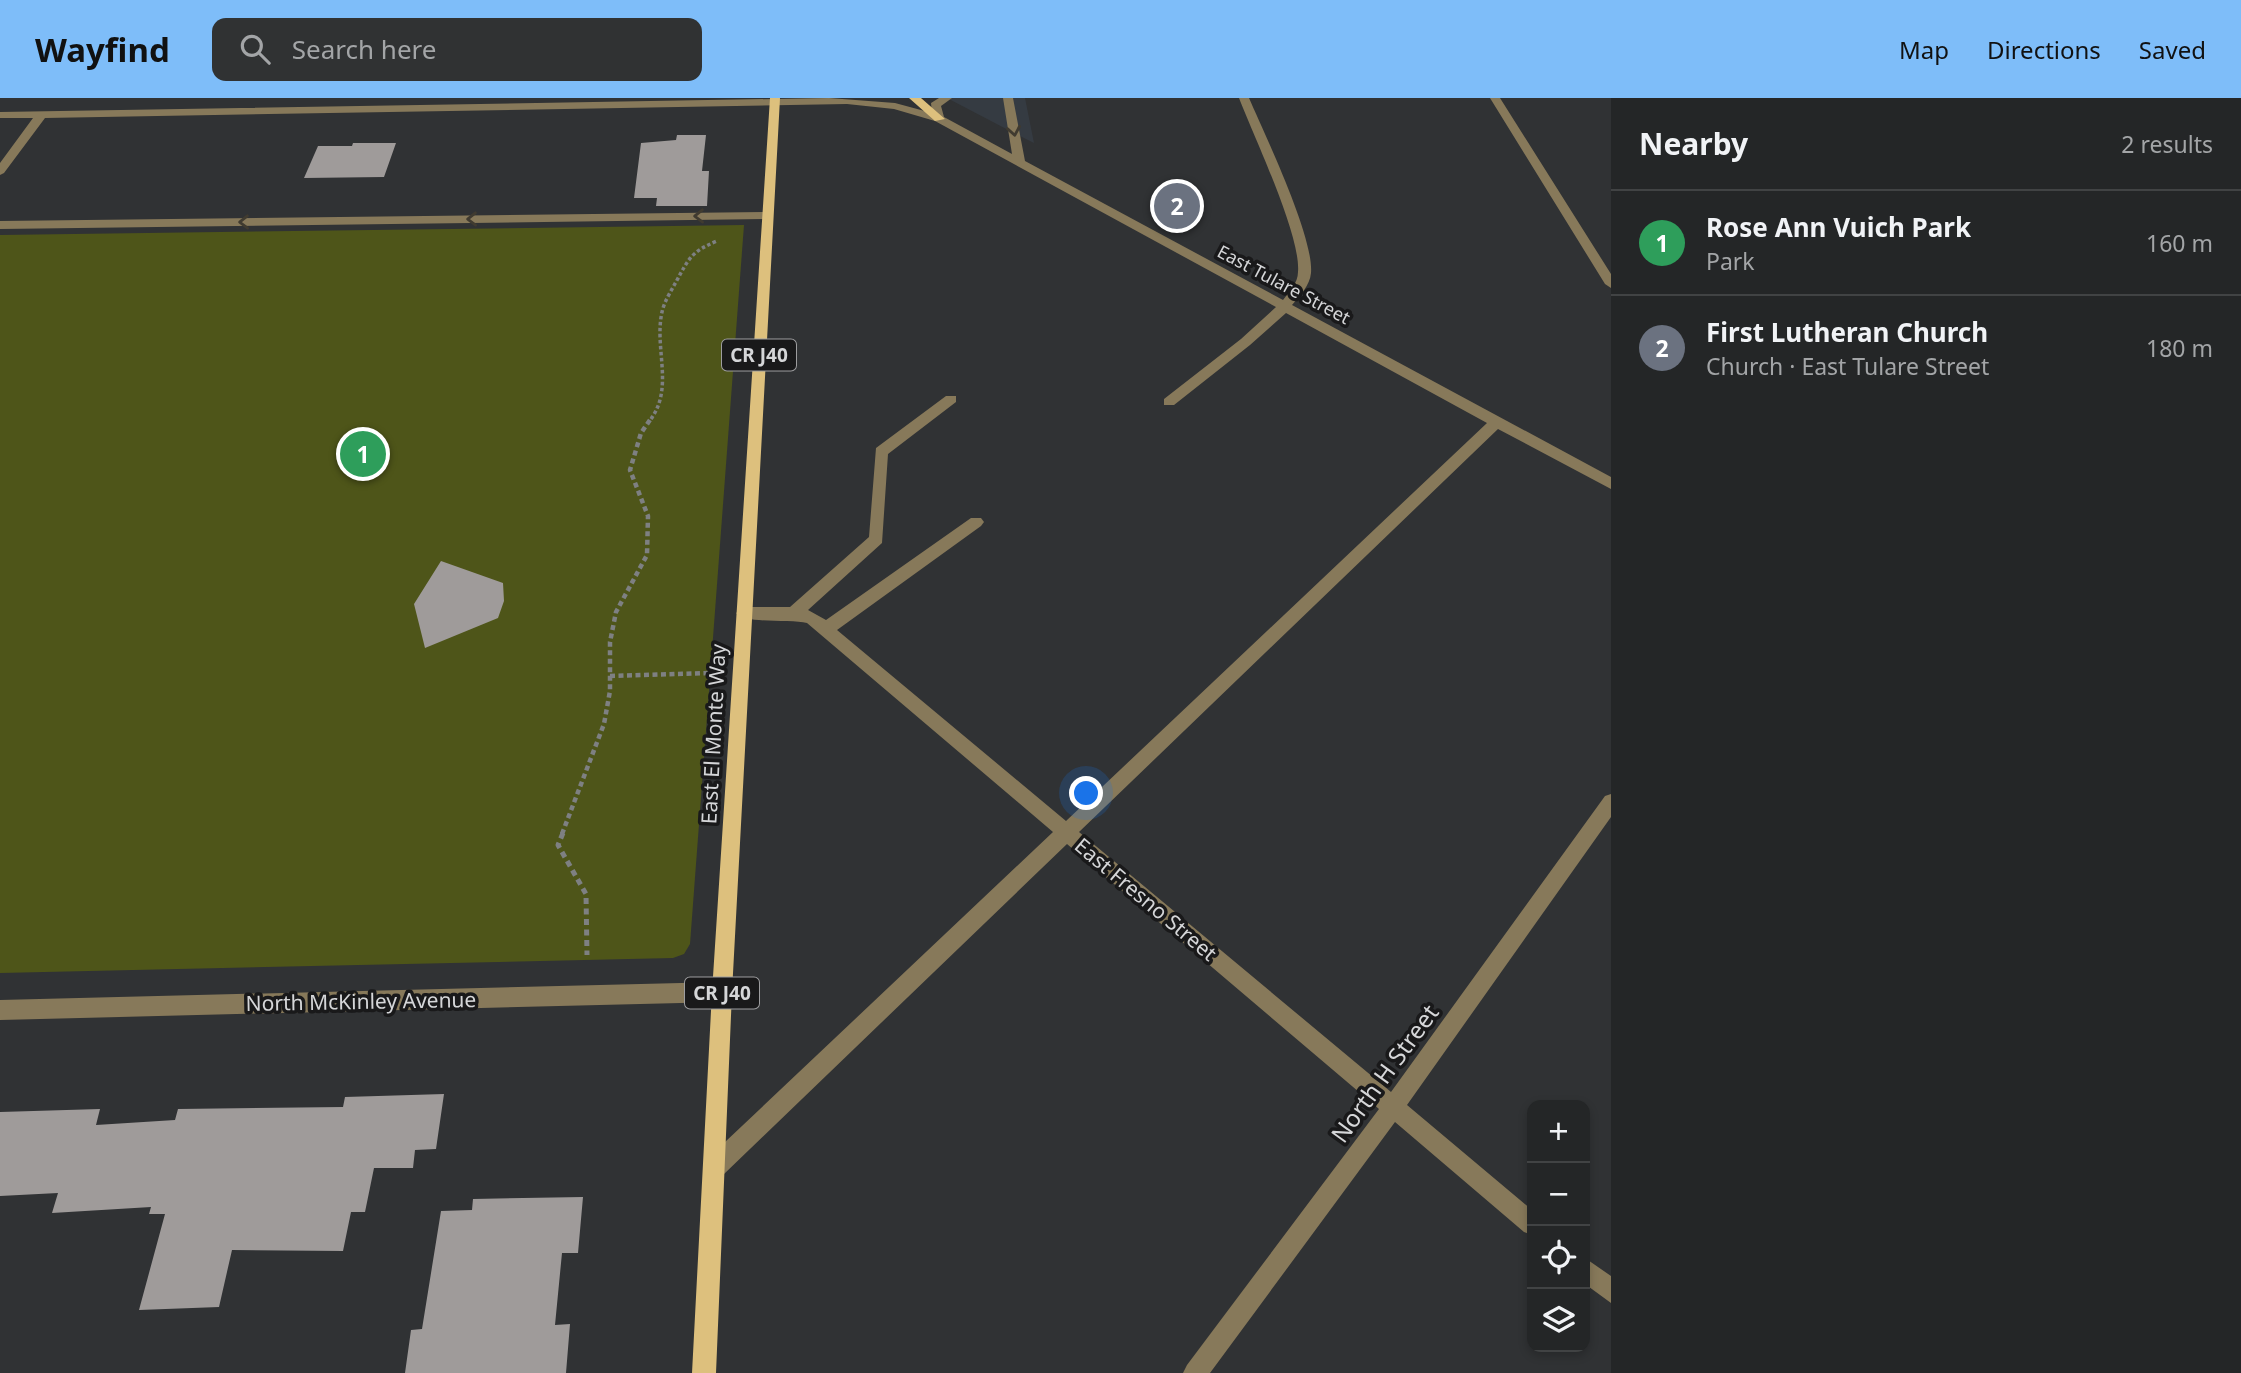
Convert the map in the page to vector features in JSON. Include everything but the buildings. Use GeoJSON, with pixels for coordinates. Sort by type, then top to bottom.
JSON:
{"type":"FeatureCollection","features":[{"type":"Feature","properties":{"kind":"main road"},"geometry":{"type":"LineString","coordinates":[[914,98],[939,119]]}},
{"type":"Feature","properties":{"kind":"main road","name":"East El Monte Way"},"geometry":{"type":"LineString","coordinates":[[704,1373],[722,992],[775,100]]}},
{"type":"Feature","properties":{"kind":"street"},"geometry":{"type":"LineString","coordinates":[[939,119],[935,105],[947,98]]}},
{"type":"Feature","properties":{"kind":"street"},"geometry":{"type":"LineString","coordinates":[[1008,98],[1020,165]]}},
{"type":"Feature","properties":{"kind":"street"},"geometry":{"type":"LineString","coordinates":[[1169,402],[1287,307],[1305,275],[1300,244],[1244,98]]}},
{"type":"Feature","properties":{"kind":"street"},"geometry":{"type":"LineString","coordinates":[[1495,98],[1611,284]]}},
{"type":"Feature","properties":{"kind":"street","name":"East Tulare Street"},"geometry":{"type":"LineString","coordinates":[[0,115],[588,102],[745,105],[775,100],[878,104],[939,119],[1607,480]]}},
{"type":"Feature","properties":{"kind":"street"},"geometry":{"type":"LineString","coordinates":[[0,171],[41,114]]}},
{"type":"Feature","properties":{"kind":"street"},"geometry":{"type":"LineString","coordinates":[[0,225],[768,216]]}},
{"type":"Feature","properties":{"kind":"street"},"geometry":{"type":"LineString","coordinates":[[794,613],[877,540],[881,452],[951,399]]}},
{"type":"Feature","properties":{"kind":"street"},"geometry":{"type":"LineString","coordinates":[[715,1167],[1499,421]]}},
{"type":"Feature","properties":{"kind":"street"},"geometry":{"type":"LineString","coordinates":[[826,629],[976,522]]}},
{"type":"Feature","properties":{"kind":"street","name":"East Fresno Street"},"geometry":{"type":"LineString","coordinates":[[744,613],[794,613],[812,618],[1527,1220]]}},
{"type":"Feature","properties":{"kind":"street","name":"North H Street"},"geometry":{"type":"LineString","coordinates":[[1195,1373],[1393,1107],[1611,802]]}},
{"type":"Feature","properties":{"kind":"street","name":"North McKinley Avenue"},"geometry":{"type":"LineString","coordinates":[[0,1010],[722,992]]}},
{"type":"Feature","properties":{"kind":"street"},"geometry":{"type":"LineString","coordinates":[[1590,1273],[1611,1291]]}},
{"type":"Feature","properties":{"kind":"path"},"geometry":{"type":"LineString","coordinates":[[587,955],[586,894],[581,881],[558,845],[582,776],[598,743],[607,711],[610,642],[616,611],[640,570],[649,540],[648,516],[630,470],[641,433],[659,408],[664,382],[659,336],[662,309],[690,256],[703,246],[725,237],[734,216]]}},
{"type":"Feature","properties":{"kind":"path"},"geometry":{"type":"LineString","coordinates":[[610,676],[710,673]]}},
{"type":"Feature","properties":{"kind":"shaded area"},"geometry":{"type":"Polygon","coordinates":[[[947,98],[1025,98],[1034,143],[1014,133],[947,98]]]}},
{"type":"Feature","properties":{"kind":"green space"},"geometry":{"type":"Polygon","coordinates":[[[744,225],[690,944],[684,954],[673,958],[0,973],[0,235],[744,225]]]}},
{"type":"Feature","properties":{"kind":"place","name":"First Lutheran Church"},"geometry":{"type":"Point","coordinates":[1177,206]}},
{"type":"Feature","properties":{"kind":"place","name":"Rose Ann Vuich Park"},"geometry":{"type":"Point","coordinates":[363,454]}}]}
